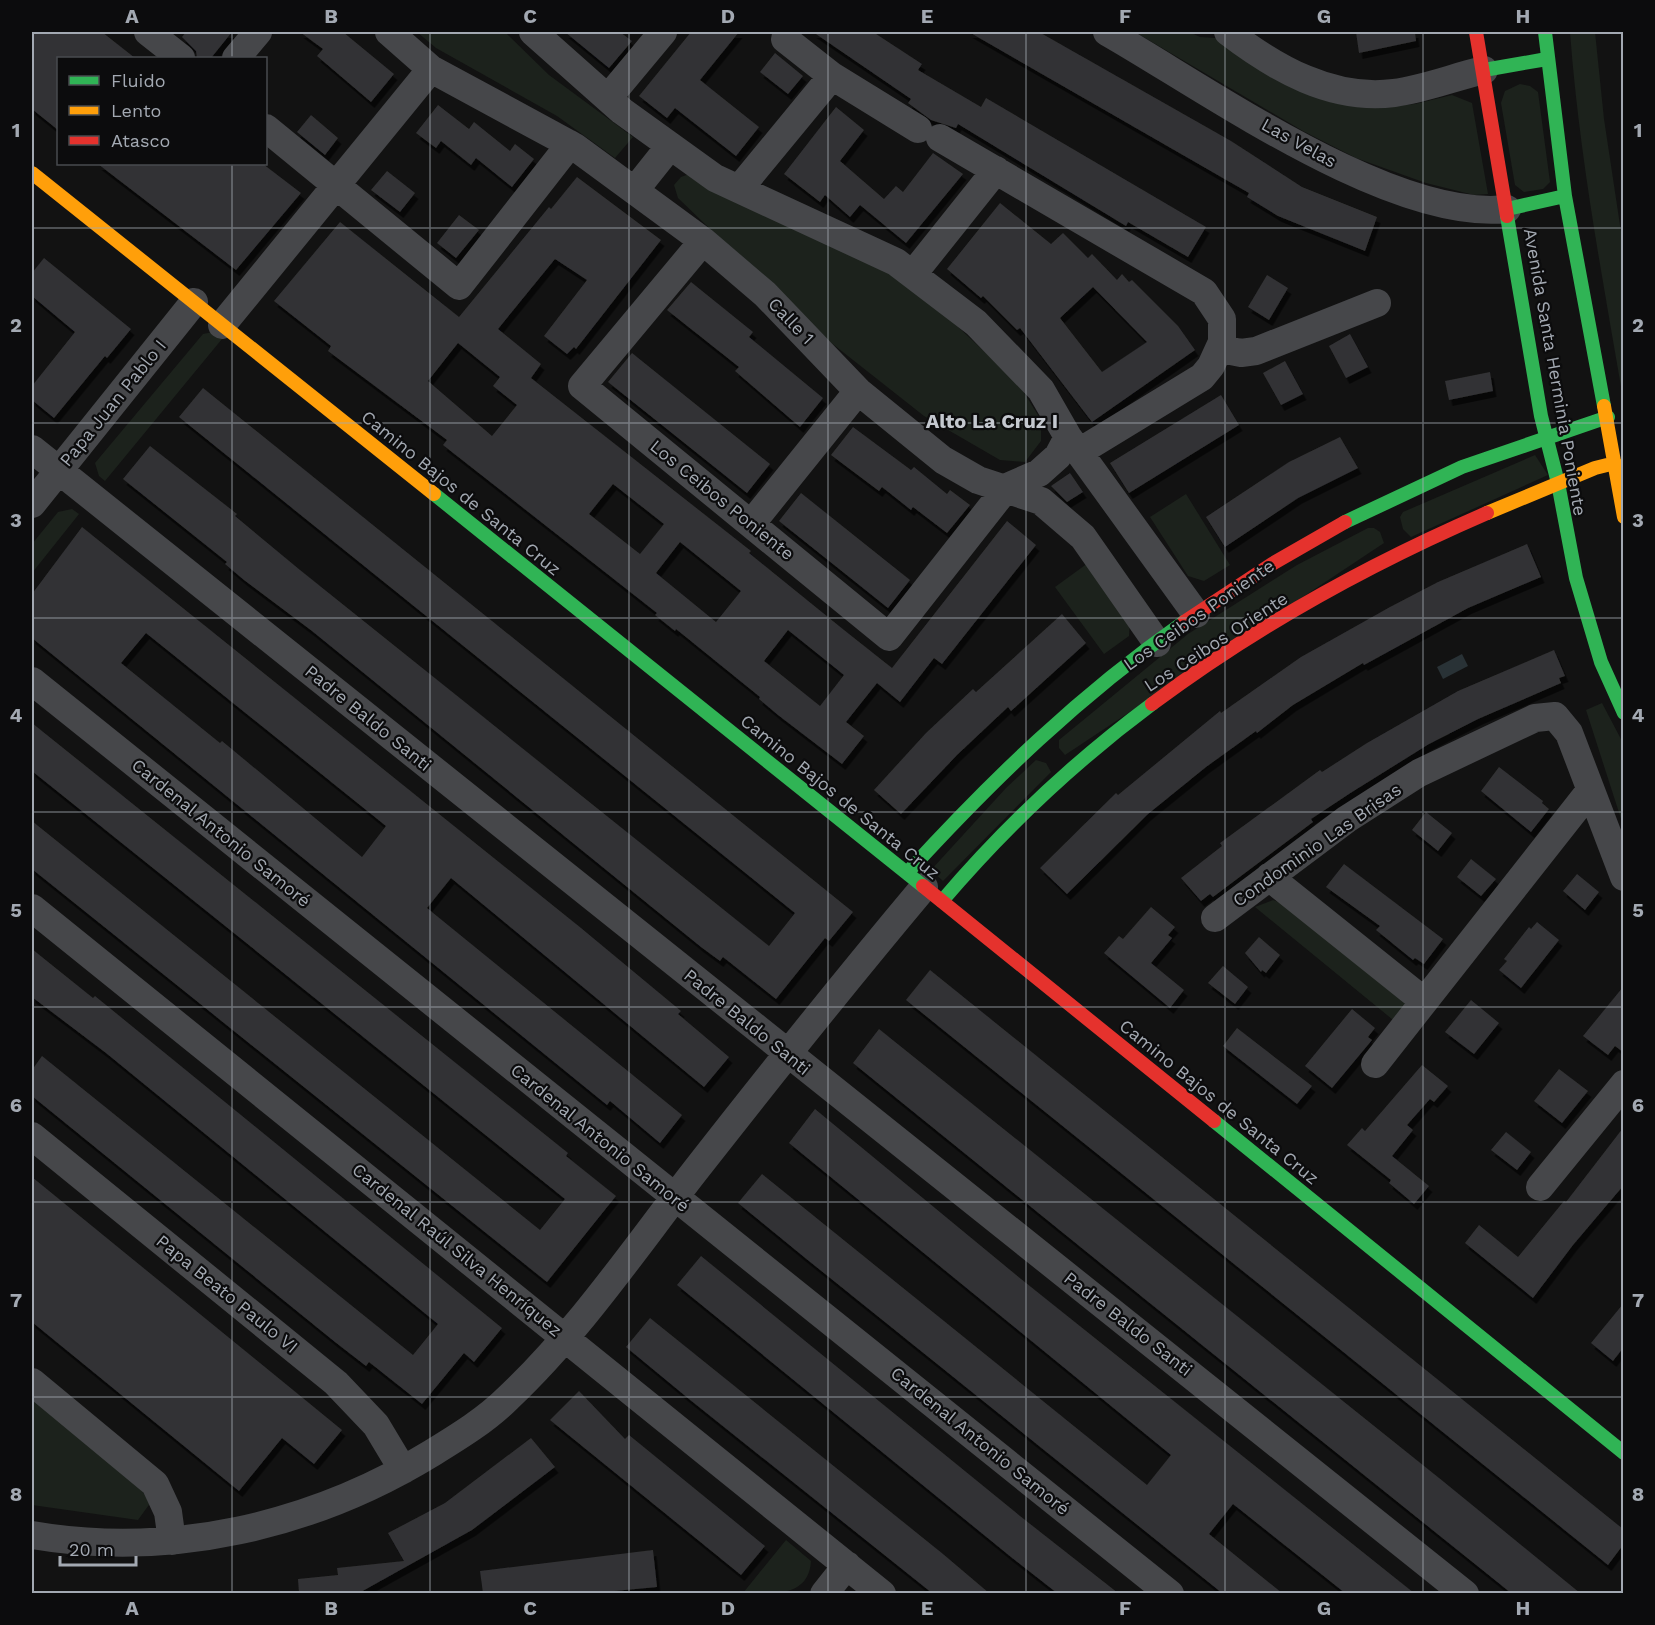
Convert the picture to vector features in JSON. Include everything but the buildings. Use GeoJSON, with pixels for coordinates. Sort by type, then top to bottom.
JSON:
{"type":"FeatureCollection","features":[{"type":"Feature","properties":{"kind":"street"},"geometry":{"type":"LineString","coordinates":[[148,32],[180,57]]}},
{"type":"Feature","properties":{"kind":"street"},"geometry":{"type":"LineString","coordinates":[[237,57],[258,32]]}},
{"type":"Feature","properties":{"kind":"street","name":"Calle 1"},"geometry":{"type":"LineString","coordinates":[[389,32],[431,69],[570,144],[703,241],[765,294],[858,392],[944,460],[978,480],[1007,487],[1041,501],[1083,537],[1157,643]]}},
{"type":"Feature","properties":{"kind":"street"},"geometry":{"type":"LineString","coordinates":[[532,32],[608,98],[715,178],[896,262],[976,322],[1041,390],[1074,445],[1196,614]]}},
{"type":"Feature","properties":{"kind":"street"},"geometry":{"type":"LineString","coordinates":[[608,98],[663,32]]}},
{"type":"Feature","properties":{"kind":"street"},"geometry":{"type":"LineString","coordinates":[[1228,32],[1250,49],[1287,70],[1308,80],[1345,91],[1396,93],[1484,70],[1547,59]]}},
{"type":"Feature","properties":{"kind":"street","name":"Avenida Santa Herminia Poniente"},"geometry":{"type":"LineString","coordinates":[[1476,32],[1546,437],[1558,483],[1576,578],[1601,662],[1623,713]]}},
{"type":"Feature","properties":{"kind":"street"},"geometry":{"type":"LineString","coordinates":[[1545,32],[1565,196],[1602,398],[1616,415],[1623,517]]}},
{"type":"Feature","properties":{"kind":"street","name":"Las Velas"},"geometry":{"type":"LineString","coordinates":[[1119,35],[1339,166],[1425,198],[1483,211],[1507,209]]}},
{"type":"Feature","properties":{"kind":"street"},"geometry":{"type":"LineString","coordinates":[[785,39],[832,76],[1204,292],[1222,319],[1221,349],[1202,377],[1074,445],[1039,474],[1007,487]]}},
{"type":"Feature","properties":{"kind":"street"},"geometry":{"type":"LineString","coordinates":[[222,325],[431,69]]}},
{"type":"Feature","properties":{"kind":"street"},"geometry":{"type":"LineString","coordinates":[[739,189],[832,76]]}},
{"type":"Feature","properties":{"kind":"street"},"geometry":{"type":"LineString","coordinates":[[267,129],[459,286],[570,144]]}},
{"type":"Feature","properties":{"kind":"street"},"geometry":{"type":"LineString","coordinates":[[635,190],[670,146]]}},
{"type":"Feature","properties":{"kind":"street"},"geometry":{"type":"LineString","coordinates":[[913,274],[996,170]]}},
{"type":"Feature","properties":{"kind":"street","name":"Camino Bajos de Santa Cruz"},"geometry":{"type":"LineString","coordinates":[[32,172],[924,887],[1623,1453]]}},
{"type":"Feature","properties":{"kind":"street"},"geometry":{"type":"LineString","coordinates":[[1507,209],[1565,196]]}},
{"type":"Feature","properties":{"kind":"street","name":"Los Ceibos Poniente"},"geometry":{"type":"LineString","coordinates":[[703,241],[582,386],[889,637],[1007,487]]}},
{"type":"Feature","properties":{"kind":"street","name":"Papa Juan Pablo I"},"geometry":{"type":"LineString","coordinates":[[32,504],[194,302]]}},
{"type":"Feature","properties":{"kind":"street"},"geometry":{"type":"LineString","coordinates":[[1221,349],[1241,353],[1256,351],[1377,303]]}},
{"type":"Feature","properties":{"kind":"street"},"geometry":{"type":"LineString","coordinates":[[751,524],[858,392]]}},
{"type":"Feature","properties":{"kind":"street","name":"Los Ceibos Poniente"},"geometry":{"type":"LineString","coordinates":[[924,887],[982,792],[1046,732],[1116,672],[1196,614],[1283,557],[1378,513],[1440,476],[1546,437],[1616,415]]}},
{"type":"Feature","properties":{"kind":"street","name":"Padre Baldo Santi"},"geometry":{"type":"LineString","coordinates":[[32,448],[787,1054],[1266,1432],[1465,1593]]}},
{"type":"Feature","properties":{"kind":"street","name":"Los Ceibos Oriente"},"geometry":{"type":"LineString","coordinates":[[924,887],[991,844],[1044,792],[1113,734],[1232,651],[1392,551],[1558,483],[1619,461]]}},
{"type":"Feature","properties":{"kind":"street"},"geometry":{"type":"LineString","coordinates":[[1110,574],[1148,548]]}},
{"type":"Feature","properties":{"kind":"street","name":"Cardenal Antonio Samoré"},"geometry":{"type":"LineString","coordinates":[[32,681],[1170,1593]]}},
{"type":"Feature","properties":{"kind":"street","name":"Condominio Las Brisas"},"geometry":{"type":"LineString","coordinates":[[1215,918],[1347,819],[1419,773],[1535,718],[1555,716],[1569,733],[1589,792],[1623,877]]}},
{"type":"Feature","properties":{"kind":"street"},"geometry":{"type":"LineString","coordinates":[[1046,732],[1053,756],[1075,766]]}},
{"type":"Feature","properties":{"kind":"street"},"geometry":{"type":"LineString","coordinates":[[1375,1064],[1589,792]]}},
{"type":"Feature","properties":{"kind":"street"},"geometry":{"type":"LineString","coordinates":[[1269,877],[1424,1001]]}},
{"type":"Feature","properties":{"kind":"street"},"geometry":{"type":"LineString","coordinates":[[32,1535],[65,1541],[172,1541],[274,1522],[341,1501],[403,1470],[465,1432],[507,1399],[565,1338],[787,1054],[924,887]]}},
{"type":"Feature","properties":{"kind":"street","name":"Cardenal Raúl Silva Henríquez"},"geometry":{"type":"LineString","coordinates":[[32,908],[882,1593]]}},
{"type":"Feature","properties":{"kind":"street"},"geometry":{"type":"LineString","coordinates":[[1540,1187],[1623,1084]]}},
{"type":"Feature","properties":{"kind":"street","name":"Papa Beato Paulo VI"},"geometry":{"type":"LineString","coordinates":[[32,1136],[336,1383],[376,1425],[403,1470]]}},
{"type":"Feature","properties":{"kind":"street"},"geometry":{"type":"LineString","coordinates":[[32,1382],[155,1484],[168,1512],[172,1541]]}},
{"type":"Feature","properties":{"kind":"street"},"geometry":{"type":"LineString","coordinates":[[824,1593],[847,1565]]}},
{"type":"Feature","properties":{"kind":"shaded area"},"geometry":{"type":"Polygon","coordinates":[[[417,32],[505,32],[549,75],[633,137],[615,158],[557,116],[436,48],[417,32]]]}},
{"type":"Feature","properties":{"kind":"shaded area"},"geometry":{"type":"Polygon","coordinates":[[[1135,32],[1189,32],[1200,37],[1215,38],[1383,107],[1415,104],[1452,95],[1472,103],[1488,194],[1474,195],[1426,183],[1356,158],[1303,131],[1135,32]]]}},
{"type":"Feature","properties":{"kind":"shaded area"},"geometry":{"type":"Polygon","coordinates":[[[1570,32],[1595,32],[1604,119],[1623,245],[1623,398],[1585,169],[1570,32]]]}},
{"type":"Feature","properties":{"kind":"shaded area"},"geometry":{"type":"Polygon","coordinates":[[[1520,84],[1530,86],[1538,92],[1550,182],[1543,189],[1524,192],[1515,185],[1501,103],[1505,91],[1520,84]]]}},
{"type":"Feature","properties":{"kind":"shaded area"},"geometry":{"type":"Polygon","coordinates":[[[695,172],[872,261],[940,310],[1018,383],[1041,420],[1041,441],[1025,462],[1000,460],[924,416],[815,330],[678,198],[674,185],[681,177],[695,172]]]}},
{"type":"Feature","properties":{"kind":"shaded area"},"geometry":{"type":"Polygon","coordinates":[[[213,332],[222,339],[105,481],[99,476],[95,463],[203,334],[213,332]]]}},
{"type":"Feature","properties":{"kind":"shaded area"},"geometry":{"type":"Polygon","coordinates":[[[1535,455],[1548,475],[1411,537],[1403,529],[1400,517],[1403,512],[1535,455]]]}},
{"type":"Feature","properties":{"kind":"shaded area"},"geometry":{"type":"Polygon","coordinates":[[[1186,494],[1230,565],[1204,581],[1188,576],[1150,517],[1186,494]]]}},
{"type":"Feature","properties":{"kind":"shaded area"},"geometry":{"type":"Polygon","coordinates":[[[72,509],[79,514],[32,573],[32,544],[58,512],[72,509]]]}},
{"type":"Feature","properties":{"kind":"shaded area"},"geometry":{"type":"Polygon","coordinates":[[[1368,528],[1374,528],[1380,532],[1384,543],[1065,755],[1059,748],[1059,740],[1188,634],[1297,565],[1368,528]]]}},
{"type":"Feature","properties":{"kind":"shaded area"},"geometry":{"type":"Polygon","coordinates":[[[1088,563],[1130,620],[1129,636],[1104,654],[1055,587],[1088,563]]]}},
{"type":"Feature","properties":{"kind":"shaded area"},"geometry":{"type":"Polygon","coordinates":[[[1462,654],[1468,666],[1443,679],[1437,667],[1462,654]]]}},
{"type":"Feature","properties":{"kind":"shaded area"},"geometry":{"type":"Polygon","coordinates":[[[1602,703],[1623,743],[1623,825],[1586,710],[1602,703]]]}},
{"type":"Feature","properties":{"kind":"shaded area"},"geometry":{"type":"Polygon","coordinates":[[[1036,760],[1046,763],[1051,772],[943,881],[931,870],[1006,788],[1036,760]]]}},
{"type":"Feature","properties":{"kind":"shaded area"},"geometry":{"type":"Polygon","coordinates":[[[1273,900],[1286,905],[1407,1004],[1398,1024],[1255,907],[1273,900]]]}},
{"type":"Feature","properties":{"kind":"shaded area"},"geometry":{"type":"Polygon","coordinates":[[[32,1397],[134,1481],[151,1502],[138,1520],[32,1505],[32,1397]]]}},
{"type":"Feature","properties":{"kind":"shaded area"},"geometry":{"type":"Polygon","coordinates":[[[786,1540],[811,1561],[809,1573],[803,1582],[787,1591],[765,1594],[743,1593],[786,1540]]]}},
{"type":"Feature","properties":{"kind":"traffic: fast"},"geometry":{"type":"LineString","coordinates":[[1545,32],[1565,196],[1604,406]]}},
{"type":"Feature","properties":{"kind":"traffic: fast"},"geometry":{"type":"LineString","coordinates":[[1484,70],[1547,59]]}},
{"type":"Feature","properties":{"kind":"traffic: fast"},"geometry":{"type":"LineString","coordinates":[[1507,209],[1565,196]]}},
{"type":"Feature","properties":{"kind":"traffic: fast"},"geometry":{"type":"LineString","coordinates":[[1507,216],[1541,416],[1558,483],[1576,578],[1601,662],[1624,713]]}},
{"type":"Feature","properties":{"kind":"traffic: fast"},"geometry":{"type":"LineString","coordinates":[[1345,522],[1462,467],[1608,417]]}},
{"type":"Feature","properties":{"kind":"traffic: fast"},"geometry":{"type":"LineString","coordinates":[[434,494],[923,886]]}},
{"type":"Feature","properties":{"kind":"traffic: fast"},"geometry":{"type":"LineString","coordinates":[[907,873],[1005,771],[1073,709],[1184,622]]}},
{"type":"Feature","properties":{"kind":"traffic: fast"},"geometry":{"type":"LineString","coordinates":[[942,901],[990,847],[1041,796],[1152,704]]}},
{"type":"Feature","properties":{"kind":"traffic: fast"},"geometry":{"type":"LineString","coordinates":[[1214,1121],[1624,1453]]}},
{"type":"Feature","properties":{"kind":"traffic: slow"},"geometry":{"type":"LineString","coordinates":[[32,173],[434,494]]}},
{"type":"Feature","properties":{"kind":"traffic: slow"},"geometry":{"type":"LineString","coordinates":[[1604,406],[1624,517]]}},
{"type":"Feature","properties":{"kind":"traffic: slow"},"geometry":{"type":"LineString","coordinates":[[1487,513],[1595,468],[1615,463]]}},
{"type":"Feature","properties":{"kind":"traffic: jam"},"geometry":{"type":"LineString","coordinates":[[1476,32],[1507,216]]}},
{"type":"Feature","properties":{"kind":"traffic: jam"},"geometry":{"type":"LineString","coordinates":[[1152,704],[1231,649],[1314,599],[1399,554],[1487,513]]}},
{"type":"Feature","properties":{"kind":"traffic: jam"},"geometry":{"type":"LineString","coordinates":[[1184,622],[1272,564],[1345,522]]}},
{"type":"Feature","properties":{"kind":"traffic: jam"},"geometry":{"type":"LineString","coordinates":[[923,886],[1214,1121]]}},
{"type":"Feature","properties":{"kind":"district","name":"Alto La Cruz I"},"geometry":{"type":"Point","coordinates":[992,421]}}]}
